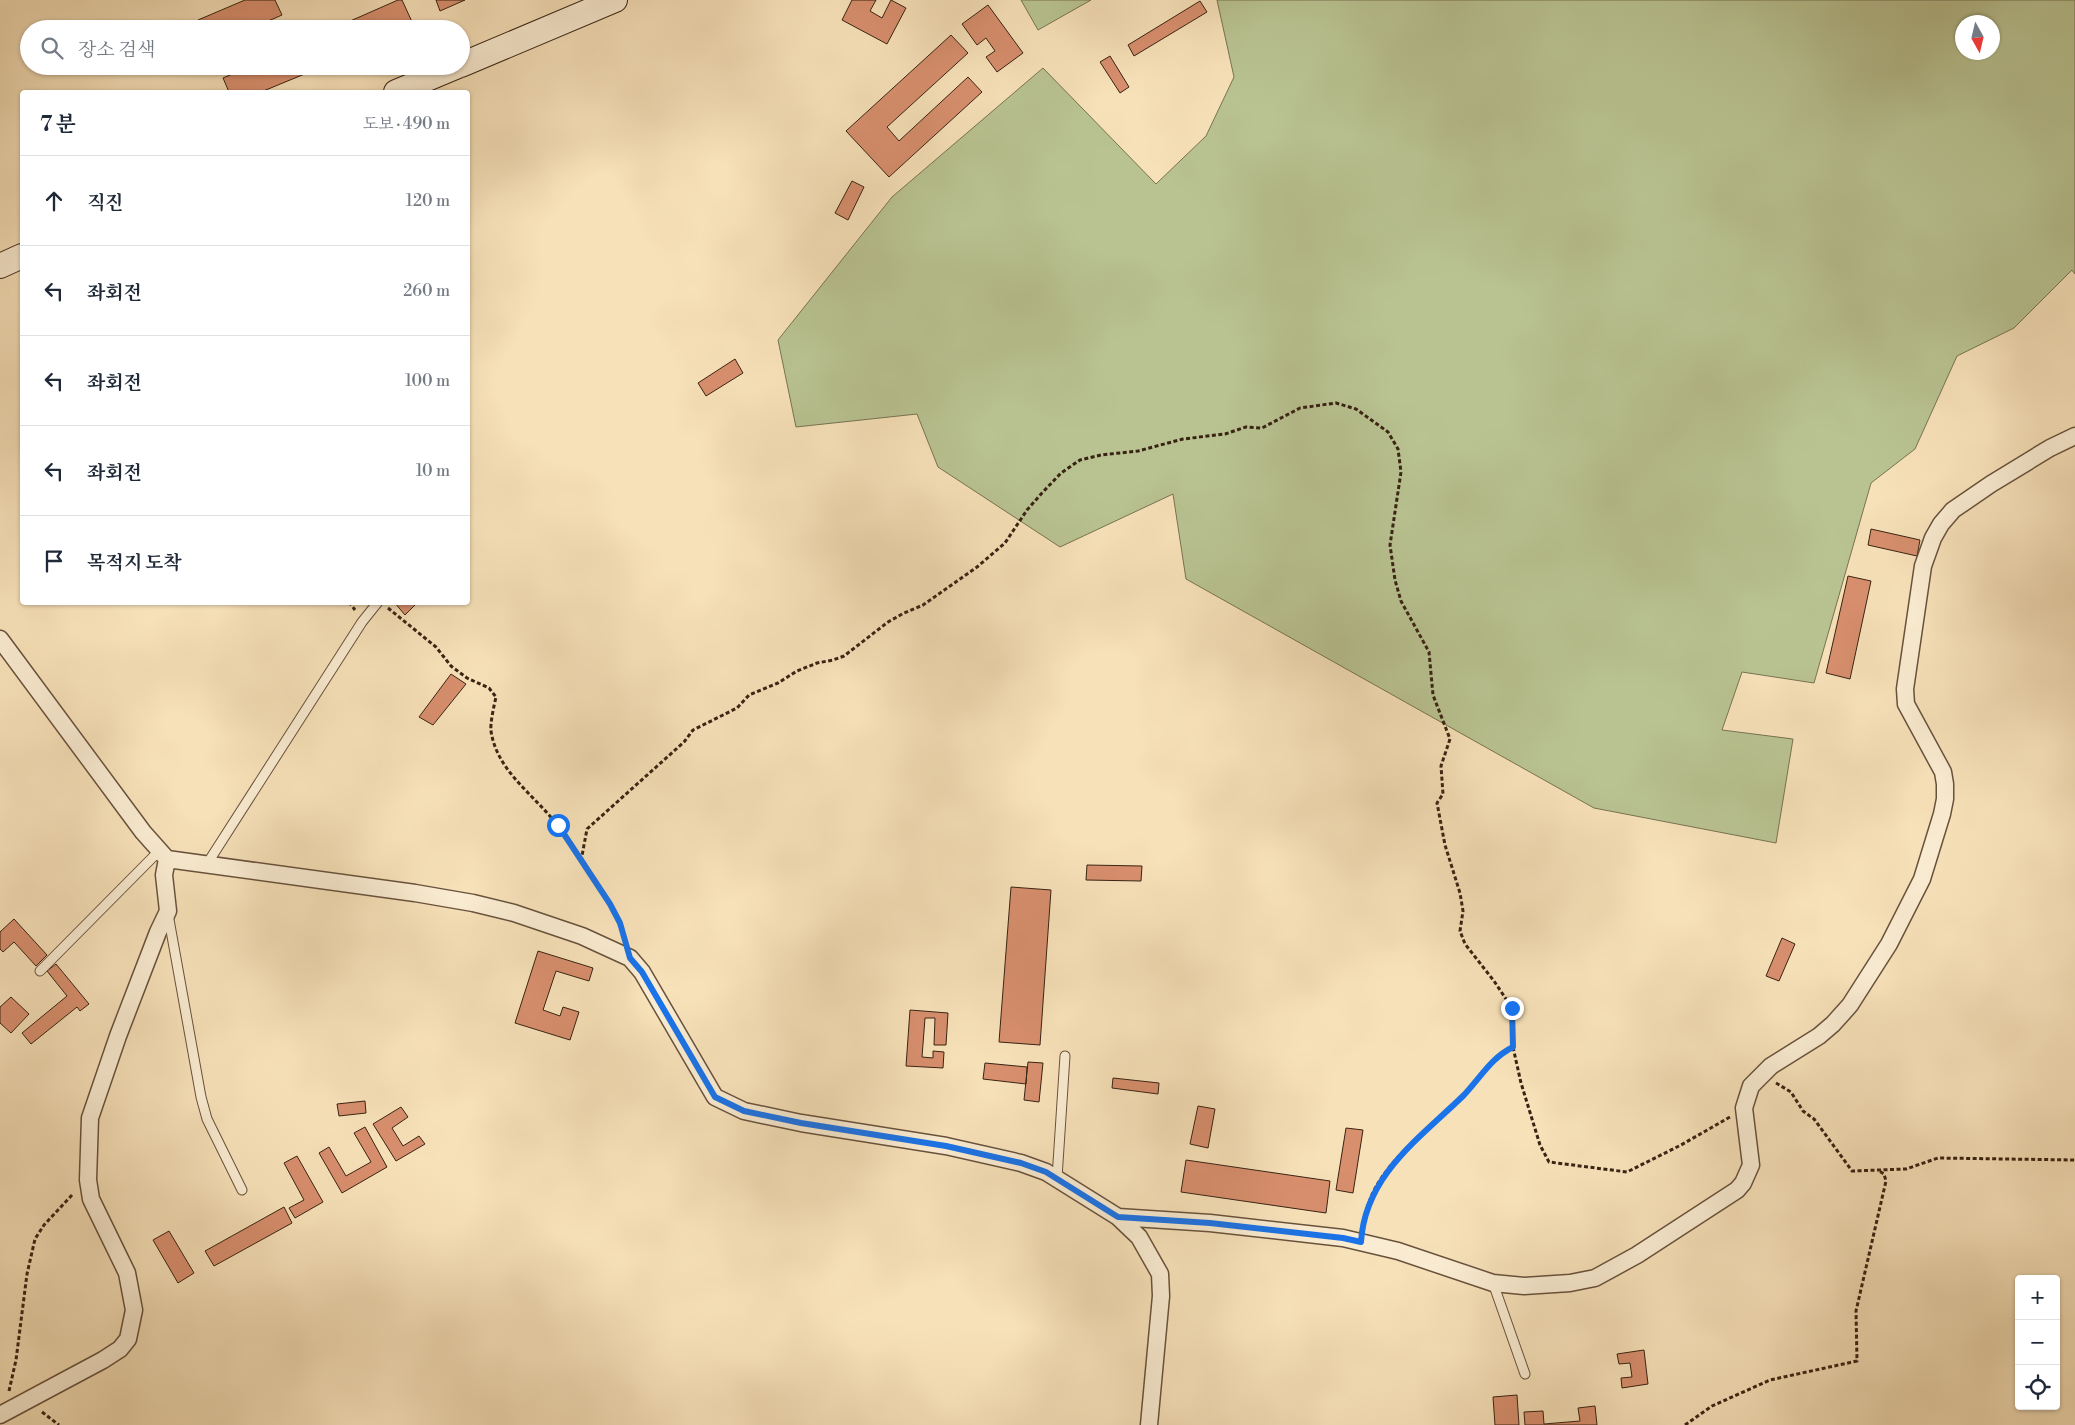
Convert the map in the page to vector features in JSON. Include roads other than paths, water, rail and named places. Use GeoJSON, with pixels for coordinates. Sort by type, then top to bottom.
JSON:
{"type":"FeatureCollection","features":[{"type":"Feature","properties":{"kind":"street"},"geometry":{"type":"LineString","coordinates":[[470,61],[615,0]]}},
{"type":"Feature","properties":{"kind":"street"},"geometry":{"type":"LineString","coordinates":[[401,90],[437,75]]}},
{"type":"Feature","properties":{"kind":"street"},"geometry":{"type":"LineString","coordinates":[[0,266],[20,257]]}},
{"type":"Feature","properties":{"kind":"street"},"geometry":{"type":"LineString","coordinates":[[1118,1217],[1210,1223],[1343,1238],[1398,1251],[1493,1283],[1524,1286],[1554,1285],[1595,1278],[1612,1270],[1723,1200],[1744,1183],[1751,1165],[1744,1108],[1751,1086],[1762,1074],[1819,1036],[1850,1005],[1889,944],[1922,879],[1942,814],[1945,799],[1943,772],[1906,704],[1904,689],[1923,566],[1933,538],[1941,524],[1953,510],[2050,448],[2075,436]]}},
{"type":"Feature","properties":{"kind":"street"},"geometry":{"type":"LineString","coordinates":[[0,639],[163,856],[168,911],[118,1036],[90,1118],[88,1180],[91,1199],[127,1272],[134,1310],[128,1339],[120,1349],[103,1360],[2,1414]]}},
{"type":"Feature","properties":{"kind":"street"},"geometry":{"type":"LineString","coordinates":[[163,856],[207,864],[415,893],[473,904],[514,914],[582,936],[630,958],[642,972],[715,1097],[727,1104],[744,1111],[801,1123],[946,1146],[1021,1163],[1057,1178],[1118,1217],[1140,1237],[1160,1274],[1162,1296],[1149,1425]]}},
{"type":"Feature","properties":{"kind":"lane"},"geometry":{"type":"LineString","coordinates":[[207,864],[362,622],[376,605]]}},
{"type":"Feature","properties":{"kind":"lane"},"geometry":{"type":"LineString","coordinates":[[40,971],[163,856]]}},
{"type":"Feature","properties":{"kind":"lane"},"geometry":{"type":"LineString","coordinates":[[168,911],[201,1097],[207,1119],[242,1190]]}},
{"type":"Feature","properties":{"kind":"lane"},"geometry":{"type":"LineString","coordinates":[[1057,1178],[1065,1056]]}},
{"type":"Feature","properties":{"kind":"lane"},"geometry":{"type":"LineString","coordinates":[[1493,1283],[1526,1374]]}}]}
